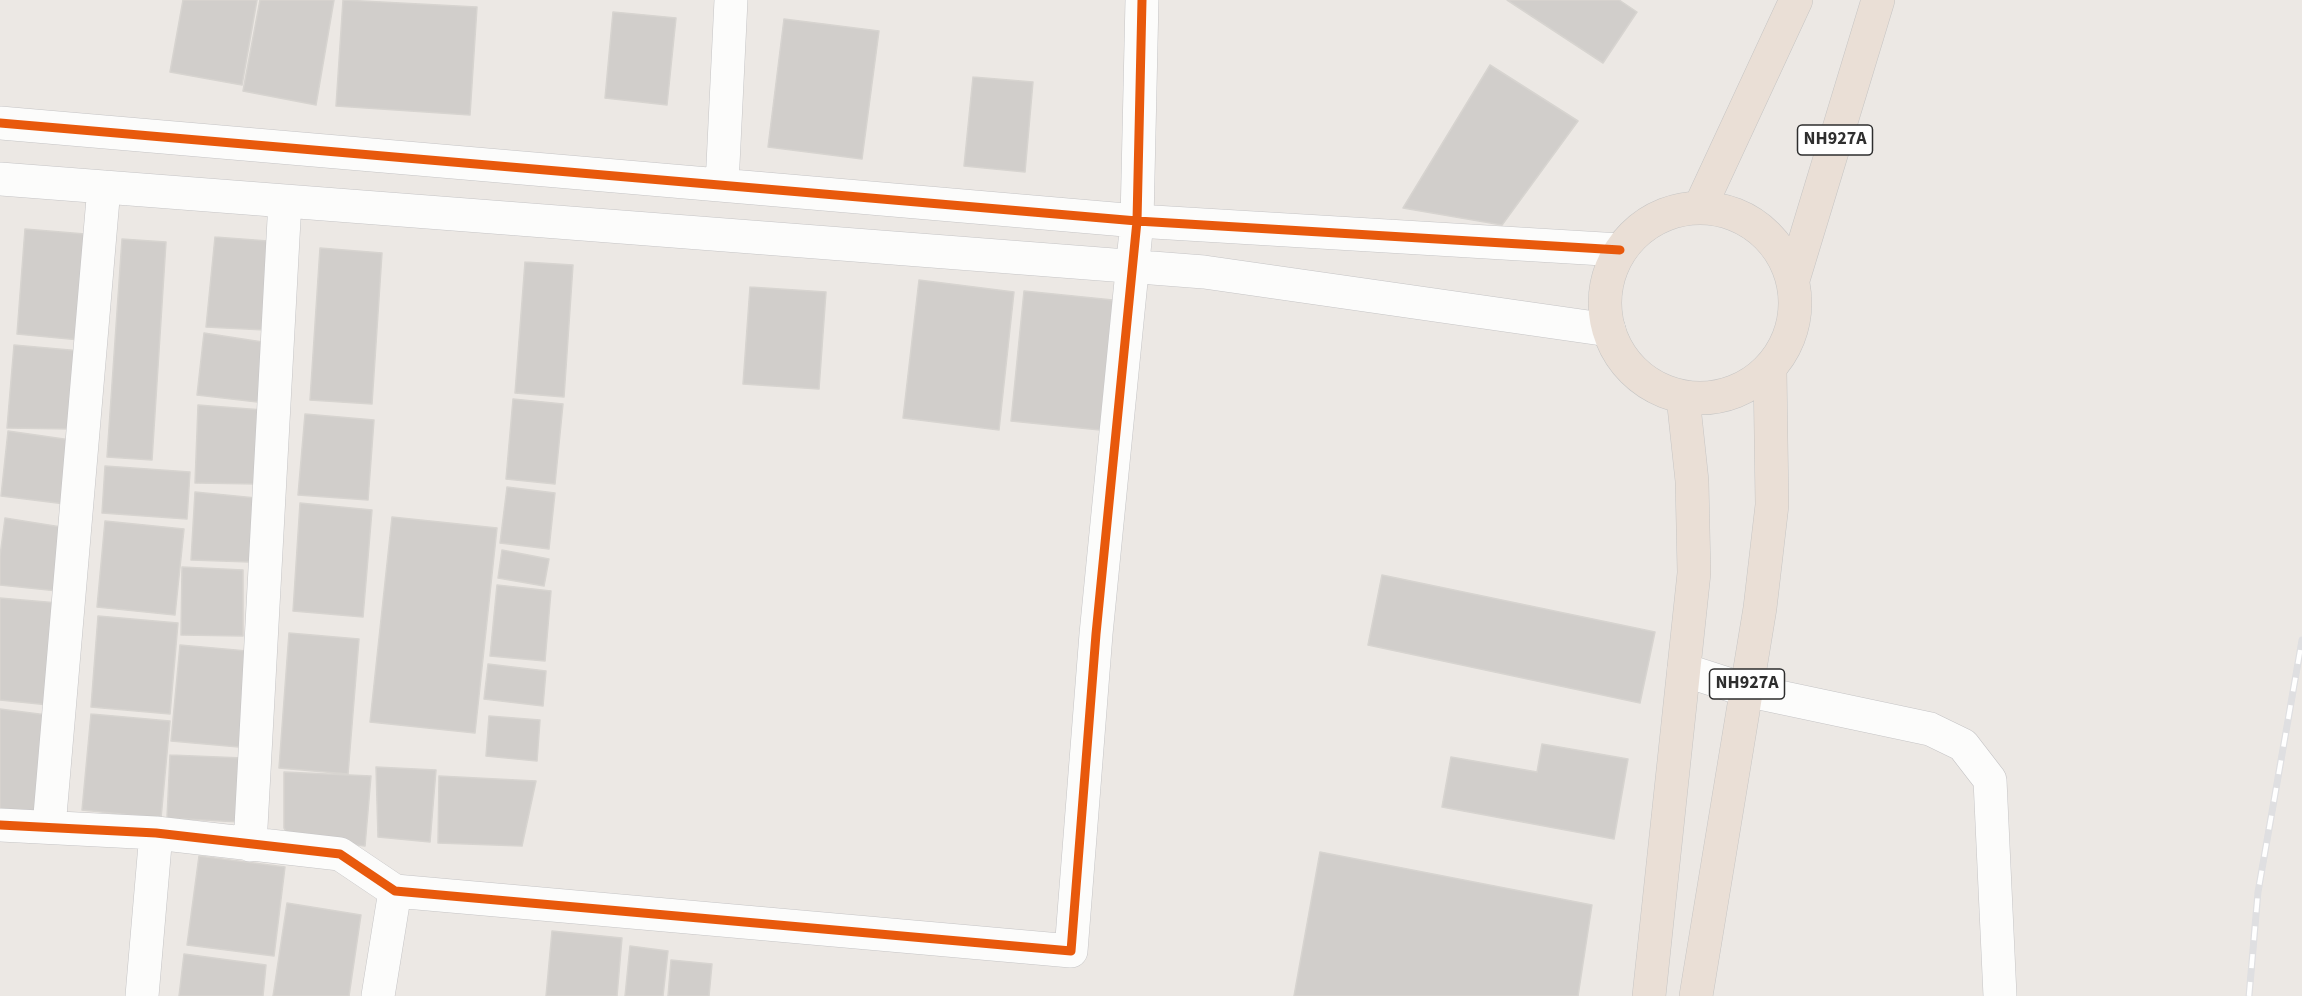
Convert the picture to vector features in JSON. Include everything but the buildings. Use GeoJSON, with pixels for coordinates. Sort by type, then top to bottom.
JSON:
{"type":"FeatureCollection","features":[{"type":"Feature","properties":{"kind":"highway"},"geometry":{"type":"LineString","coordinates":[[1700,207],[1796,0]]}},
{"type":"Feature","properties":{"kind":"highway","name":"NH927A"},"geometry":{"type":"LineString","coordinates":[[1793,280],[1878,0]]}},
{"type":"Feature","properties":{"kind":"highway","name":"NH927A"},"geometry":{"type":"LineString","coordinates":[[1700,207],[1731,213],[1759,228],[1781,251],[1793,280],[1796,312],[1788,343],[1770,369],[1735,392],[1714,398],[1683,398],[1653,387],[1628,367],[1611,340],[1604,310],[1607,278],[1620,250],[1641,227],[1669,212],[1700,207]]}},
{"type":"Feature","properties":{"kind":"highway","name":"NH927A"},"geometry":{"type":"LineString","coordinates":[[1696,996],[1760,608],[1772,505],[1770,369]]}},
{"type":"Feature","properties":{"kind":"highway","name":"NH927A"},"geometry":{"type":"LineString","coordinates":[[1649,996],[1694,573],[1692,481],[1683,398]]}},
{"type":"Feature","properties":{"kind":"street"},"geometry":{"type":"LineString","coordinates":[[722,184],[731,0]]}},
{"type":"Feature","properties":{"kind":"street"},"geometry":{"type":"LineString","coordinates":[[0,825],[156,833],[340,854],[395,891],[1071,951],[1096,634],[1137,221],[1142,0]]}},
{"type":"Feature","properties":{"kind":"street"},"geometry":{"type":"LineString","coordinates":[[0,123],[1137,221],[1620,250]]}},
{"type":"Feature","properties":{"kind":"street"},"geometry":{"type":"LineString","coordinates":[[0,179],[1204,272],[1609,330]]}},
{"type":"Feature","properties":{"kind":"street"},"geometry":{"type":"LineString","coordinates":[[49,827],[104,187]]}},
{"type":"Feature","properties":{"kind":"street"},"geometry":{"type":"LineString","coordinates":[[250,845],[285,201]]}},
{"type":"Feature","properties":{"kind":"street"},"geometry":{"type":"LineString","coordinates":[[1684,670],[1746,690],[1930,729],[1963,745],[1990,780],[2000,996]]}},
{"type":"Feature","properties":{"kind":"street"},"geometry":{"type":"LineString","coordinates":[[142,996],[156,833]]}},
{"type":"Feature","properties":{"kind":"street"},"geometry":{"type":"LineString","coordinates":[[378,996],[395,891]]}},
{"type":"Feature","properties":{"kind":"railway"},"geometry":{"type":"LineString","coordinates":[[2249,996],[2258,892],[2302,640]]}},
{"type":"Feature","properties":{"kind":"cycle path"},"geometry":{"type":"LineString","coordinates":[[0,825],[156,833],[340,854],[395,891],[1071,951],[1096,634],[1137,221],[1142,0]]}},
{"type":"Feature","properties":{"kind":"cycle path"},"geometry":{"type":"LineString","coordinates":[[0,123],[1137,221],[1620,250]]}}]}
